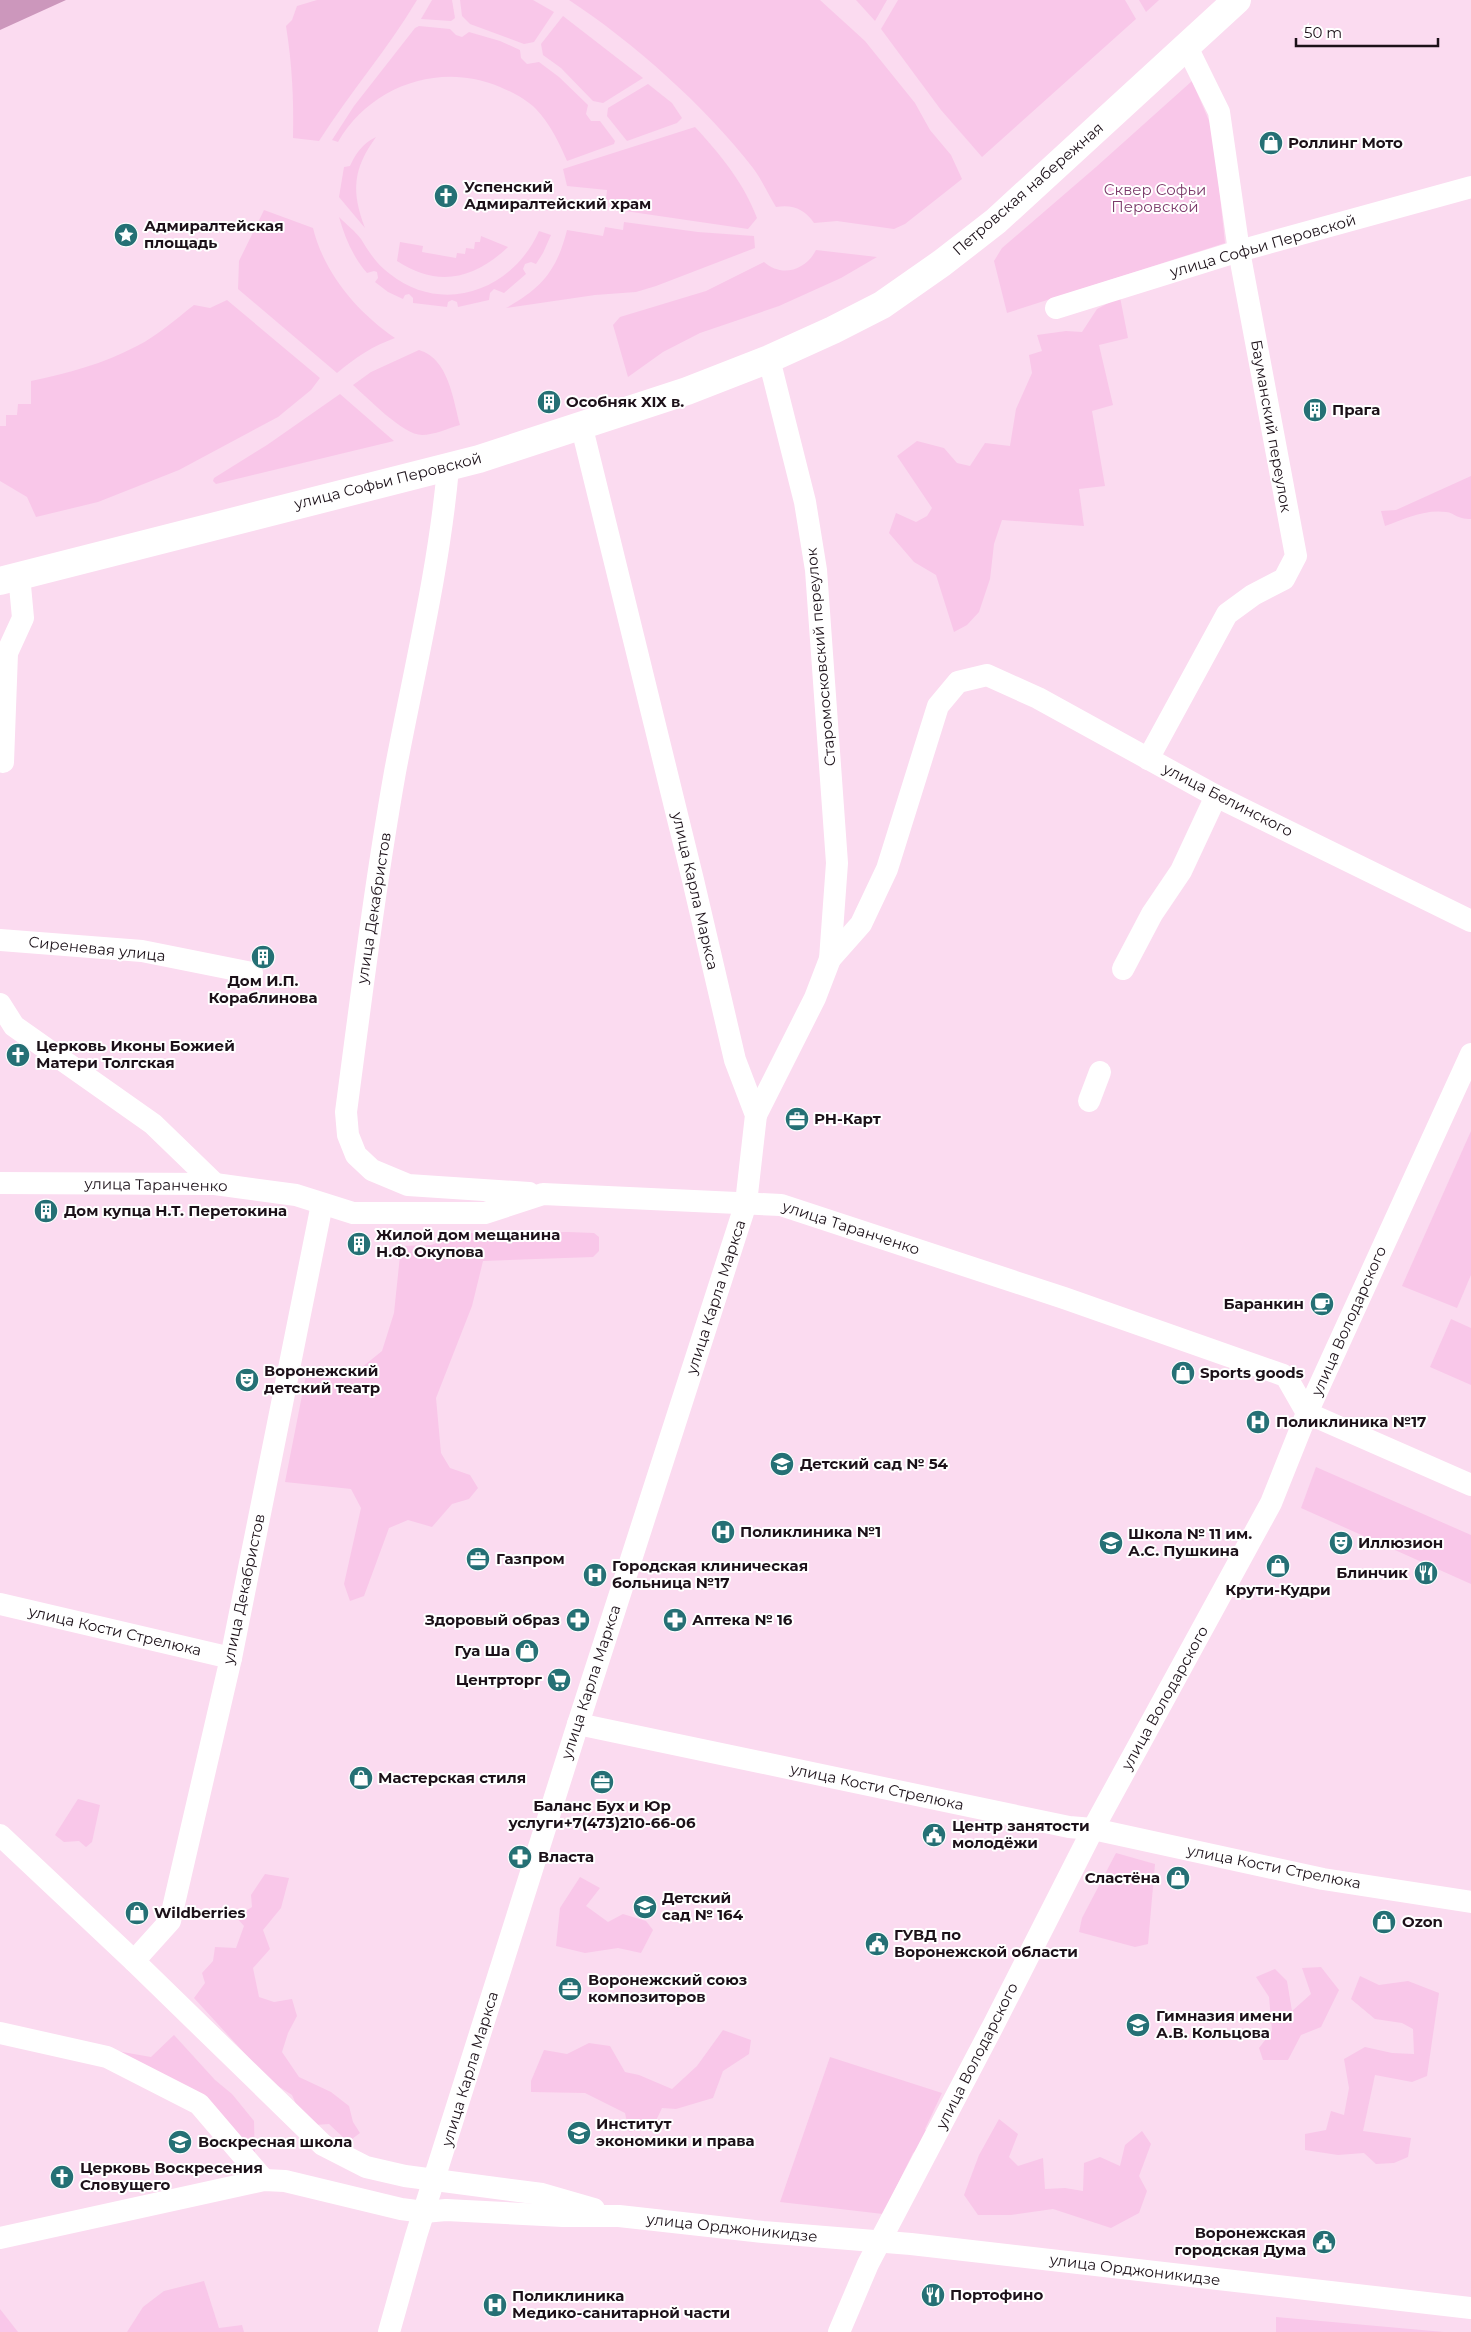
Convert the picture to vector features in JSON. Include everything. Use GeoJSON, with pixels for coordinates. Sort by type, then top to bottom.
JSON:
{"type":"FeatureCollection","features":[{"type":"Feature","properties":{"kind":"main road","name":"Петровская набережная"},"geometry":{"type":"LineString","coordinates":[[769,359],[882,305],[942,263],[996,220],[1237,0]]}},
{"type":"Feature","properties":{"kind":"main road","name":"улица Софьи Перовской"},"geometry":{"type":"LineString","coordinates":[[10,578],[448,468],[687,391],[769,359]]}},
{"type":"Feature","properties":{"kind":"street","name":"Бауманский переулок"},"geometry":{"type":"LineString","coordinates":[[1148,759],[1227,614],[1252,595],[1284,580],[1296,556],[1239,251],[1219,112],[1187,47]]}},
{"type":"Feature","properties":{"kind":"street","name":"улица Софьи Перовской"},"geometry":{"type":"LineString","coordinates":[[1056,308],[1239,251],[1471,187]]}},
{"type":"Feature","properties":{"kind":"street","name":"Старомосковский переулок"},"geometry":{"type":"LineString","coordinates":[[769,359],[805,502],[816,570],[837,863],[830,959]]}},
{"type":"Feature","properties":{"kind":"street","name":"улица Карла Маркса"},"geometry":{"type":"LineString","coordinates":[[426,2207],[578,1724],[746,1203],[756,1115],[735,1060],[691,870],[581,424]]}},
{"type":"Feature","properties":{"kind":"street","name":"улица Декабристов"},"geometry":{"type":"LineString","coordinates":[[448,468],[443,524],[395,772],[370,927],[346,1112],[348,1135],[356,1155],[372,1170],[408,1185],[543,1194]]}},
{"type":"Feature","properties":{"kind":"street"},"geometry":{"type":"LineString","coordinates":[[3,762],[7,653],[24,618],[10,578]]}},
{"type":"Feature","properties":{"kind":"street","name":"улица Белинского"},"geometry":{"type":"LineString","coordinates":[[830,959],[861,924],[887,870],[938,706],[958,682],[987,675],[1038,698],[1216,796],[1471,921]]}},
{"type":"Feature","properties":{"kind":"street"},"geometry":{"type":"LineString","coordinates":[[1123,969],[1152,914],[1181,872],[1216,796]]}},
{"type":"Feature","properties":{"kind":"street","name":"Сиреневая улица"},"geometry":{"type":"LineString","coordinates":[[0,940],[142,951],[252,973]]}},
{"type":"Feature","properties":{"kind":"street"},"geometry":{"type":"LineString","coordinates":[[756,1115],[815,998],[830,959]]}},
{"type":"Feature","properties":{"kind":"street"},"geometry":{"type":"LineString","coordinates":[[0,1004],[14,1026],[153,1124],[215,1184]]}},
{"type":"Feature","properties":{"kind":"street","name":"улица Володарского"},"geometry":{"type":"LineString","coordinates":[[838,2332],[868,2264],[881,2243],[1093,1829],[1271,1503],[1307,1413],[1471,1054]]}},
{"type":"Feature","properties":{"kind":"street"},"geometry":{"type":"LineString","coordinates":[[1089,1101],[1100,1072]]}},
{"type":"Feature","properties":{"kind":"street"},"geometry":{"type":"LineString","coordinates":[[1448,1104],[1471,1082]]}},
{"type":"Feature","properties":{"kind":"street","name":"улица Таранченко"},"geometry":{"type":"LineString","coordinates":[[2,1190],[215,1184],[296,1195],[353,1213],[485,1212],[543,1194],[781,1205],[851,1227],[1283,1375],[1307,1413]]}},
{"type":"Feature","properties":{"kind":"street","name":"улица Декабристов"},"geometry":{"type":"LineString","coordinates":[[134,1961],[170,1921],[231,1658],[322,1204]]}},
{"type":"Feature","properties":{"kind":"street"},"geometry":{"type":"LineString","coordinates":[[1307,1413],[1471,1486]]}},
{"type":"Feature","properties":{"kind":"street","name":"улица Кости Стрелюка"},"geometry":{"type":"LineString","coordinates":[[0,1604],[231,1658]]}},
{"type":"Feature","properties":{"kind":"street","name":"улица Кости Стрелюка"},"geometry":{"type":"LineString","coordinates":[[578,1724],[846,1781],[1069,1826],[1093,1829],[1323,1879],[1471,1902]]}},
{"type":"Feature","properties":{"kind":"street"},"geometry":{"type":"LineString","coordinates":[[0,1834],[323,2145],[366,2166],[405,2176],[542,2194],[619,2216]]}},
{"type":"Feature","properties":{"kind":"street"},"geometry":{"type":"LineString","coordinates":[[0,2033],[108,2057],[199,2104],[264,2180]]}},
{"type":"Feature","properties":{"kind":"street","name":"улица Орджоникидзе"},"geometry":{"type":"LineString","coordinates":[[0,2238],[264,2180],[284,2181],[401,2209],[426,2207],[446,2210],[563,2216],[619,2216],[881,2243],[911,2244],[1471,2308]]}},
{"type":"Feature","properties":{"kind":"street"},"geometry":{"type":"LineString","coordinates":[[389,2332],[426,2207]]}},
{"type":"Feature","properties":{"kind":"green space"},"geometry":{"type":"Polygon","coordinates":[[[317,0],[417,0],[394,36],[319,141],[293,138],[292,82],[286,26],[292,20],[297,6],[317,0]]]}},
{"type":"Feature","properties":{"kind":"green space"},"geometry":{"type":"Polygon","coordinates":[[[432,0],[452,0],[455,18],[451,21],[421,19],[432,0]]]}},
{"type":"Feature","properties":{"kind":"green space"},"geometry":{"type":"Polygon","coordinates":[[[460,0],[533,0],[554,12],[534,42],[524,44],[470,24],[462,16],[460,0]]]}},
{"type":"Feature","properties":{"kind":"green space"},"geometry":{"type":"Polygon","coordinates":[[[569,0],[820,0],[865,41],[915,103],[930,130],[951,155],[962,179],[905,224],[894,229],[837,221],[814,223],[807,214],[798,209],[787,206],[776,207],[753,168],[691,99],[618,35],[569,0]]]}},
{"type":"Feature","properties":{"kind":"green space"},"geometry":{"type":"Polygon","coordinates":[[[856,0],[887,0],[875,21],[856,0]]]}},
{"type":"Feature","properties":{"kind":"green space"},"geometry":{"type":"Polygon","coordinates":[[[898,0],[1125,0],[1136,19],[982,157],[941,110],[881,29],[898,0]]]}},
{"type":"Feature","properties":{"kind":"green space"},"geometry":{"type":"Polygon","coordinates":[[[1139,0],[1159,0],[1146,12],[1139,0]]]}},
{"type":"Feature","properties":{"kind":"green space"},"geometry":{"type":"Polygon","coordinates":[[[563,16],[643,78],[603,103],[593,101],[561,68],[543,55],[541,44],[563,16]]]}},
{"type":"Feature","properties":{"kind":"green space"},"geometry":{"type":"Polygon","coordinates":[[[419,26],[450,29],[456,35],[462,37],[469,32],[500,41],[520,50],[521,58],[527,64],[539,62],[559,77],[588,105],[586,114],[591,121],[600,121],[615,141],[614,144],[567,161],[550,127],[528,102],[500,87],[477,80],[454,77],[431,78],[408,84],[388,93],[368,106],[352,122],[338,142],[332,140],[354,106],[415,28],[419,26]]]}},
{"type":"Feature","properties":{"kind":"green space","name":"Сквер Софьи Перовской"},"geometry":{"type":"Polygon","coordinates":[[[1192,81],[1213,130],[1225,243],[1007,313],[994,261],[1002,248],[1192,81]]]}},
{"type":"Feature","properties":{"kind":"green space"},"geometry":{"type":"Polygon","coordinates":[[[648,84],[672,103],[682,118],[677,123],[627,141],[607,116],[608,108],[648,84]]]}},
{"type":"Feature","properties":{"kind":"green space"},"geometry":{"type":"Polygon","coordinates":[[[695,127],[722,158],[752,205],[757,218],[748,229],[618,210],[618,201],[606,200],[607,190],[567,186],[563,169],[695,127]]]}},
{"type":"Feature","properties":{"kind":"green space"},"geometry":{"type":"Polygon","coordinates":[[[376,137],[363,160],[357,181],[358,203],[365,228],[339,197],[344,167],[350,166],[360,149],[376,137]]]}},
{"type":"Feature","properties":{"kind":"green space"},"geometry":{"type":"Polygon","coordinates":[[[264,210],[313,228],[325,261],[344,290],[355,304],[395,338],[365,353],[337,373],[238,289],[239,261],[264,210]]]}},
{"type":"Feature","properties":{"kind":"green space"},"geometry":{"type":"Polygon","coordinates":[[[339,217],[359,236],[381,267],[411,287],[432,293],[454,294],[475,290],[494,282],[512,269],[527,252],[539,231],[551,235],[536,264],[531,262],[525,264],[523,269],[526,274],[504,293],[494,289],[490,293],[489,300],[458,307],[457,302],[452,300],[448,302],[447,307],[413,303],[413,298],[409,294],[405,295],[403,299],[388,292],[375,282],[378,278],[377,272],[367,273],[358,260],[347,240],[339,217]]]}},
{"type":"Feature","properties":{"kind":"green space"},"geometry":{"type":"Polygon","coordinates":[[[624,222],[698,232],[754,236],[755,248],[636,292],[595,295],[506,308],[529,293],[546,276],[553,267],[567,230],[603,236],[605,227],[623,230],[624,222]]]}},
{"type":"Feature","properties":{"kind":"green space"},"geometry":{"type":"Polygon","coordinates":[[[481,236],[508,247],[495,258],[469,273],[441,277],[427,275],[397,261],[400,242],[423,246],[422,252],[456,258],[457,253],[465,254],[466,248],[474,249],[475,242],[480,242],[481,236]]]}},
{"type":"Feature","properties":{"kind":"green space"},"geometry":{"type":"Polygon","coordinates":[[[816,250],[877,257],[841,278],[779,306],[700,333],[663,352],[628,377],[613,325],[620,317],[706,291],[764,262],[778,270],[793,270],[806,263],[816,250]]]}},
{"type":"Feature","properties":{"kind":"green space"},"geometry":{"type":"Polygon","coordinates":[[[1120,297],[1128,338],[1099,345],[1113,405],[1092,411],[1105,486],[1079,489],[1084,526],[1002,520],[994,544],[990,579],[979,612],[967,625],[954,632],[936,575],[914,562],[889,533],[896,513],[916,522],[927,516],[932,508],[897,456],[917,441],[944,448],[957,463],[970,466],[985,443],[1010,446],[1016,409],[1032,373],[1029,355],[1042,351],[1037,335],[1066,331],[1082,332],[1097,309],[1120,297]]]}},
{"type":"Feature","properties":{"kind":"green space"},"geometry":{"type":"Polygon","coordinates":[[[227,300],[320,378],[311,390],[278,417],[179,470],[98,502],[36,517],[27,497],[0,481],[0,426],[6,426],[6,415],[17,415],[18,404],[31,404],[31,381],[72,371],[111,358],[152,337],[194,305],[210,308],[227,300]]]}},
{"type":"Feature","properties":{"kind":"green space"},"geometry":{"type":"Polygon","coordinates":[[[419,350],[437,362],[443,371],[452,393],[460,425],[431,434],[422,435],[414,433],[396,423],[353,385],[371,372],[419,350]]]}},
{"type":"Feature","properties":{"kind":"green space"},"geometry":{"type":"Polygon","coordinates":[[[340,394],[394,441],[216,484],[213,481],[214,478],[267,445],[340,394]]]}},
{"type":"Feature","properties":{"kind":"green space"},"geometry":{"type":"Polygon","coordinates":[[[1471,476],[1471,519],[1438,511],[1415,515],[1385,526],[1381,511],[1396,510],[1471,476]]]}},
{"type":"Feature","properties":{"kind":"green space"},"geometry":{"type":"Polygon","coordinates":[[[1471,1131],[1471,1275],[1457,1308],[1402,1286],[1471,1131]]]}},
{"type":"Feature","properties":{"kind":"green space"},"geometry":{"type":"Polygon","coordinates":[[[465,1233],[594,1233],[599,1237],[599,1251],[593,1257],[483,1261],[472,1306],[436,1398],[441,1453],[450,1468],[470,1475],[478,1488],[469,1499],[452,1504],[432,1527],[408,1520],[389,1528],[364,1596],[350,1601],[344,1584],[361,1508],[351,1489],[285,1482],[307,1370],[354,1379],[361,1368],[382,1351],[394,1313],[401,1246],[431,1245],[465,1233]]]}},
{"type":"Feature","properties":{"kind":"green space"},"geometry":{"type":"Polygon","coordinates":[[[1451,1319],[1471,1328],[1471,1385],[1430,1367],[1451,1319]]]}},
{"type":"Feature","properties":{"kind":"green space"},"geometry":{"type":"Polygon","coordinates":[[[1316,1467],[1471,1535],[1471,1584],[1301,1508],[1316,1467]]]}},
{"type":"Feature","properties":{"kind":"green space"},"geometry":{"type":"Polygon","coordinates":[[[78,1799],[100,1805],[92,1842],[86,1847],[79,1841],[64,1842],[55,1835],[78,1799]]]}},
{"type":"Feature","properties":{"kind":"green space"},"geometry":{"type":"Polygon","coordinates":[[[1116,1853],[1155,1864],[1148,1944],[1135,1947],[1079,1932],[1082,1918],[1116,1853]]]}},
{"type":"Feature","properties":{"kind":"green space"},"geometry":{"type":"Polygon","coordinates":[[[265,1874],[289,1878],[281,1908],[263,1930],[270,1949],[253,1968],[259,1997],[274,2002],[292,1999],[297,2016],[288,2033],[282,2052],[299,2077],[331,2092],[349,2106],[353,2122],[360,2133],[348,2142],[329,2124],[315,2125],[299,2111],[292,2095],[270,2081],[194,1998],[205,1983],[202,1973],[213,1961],[215,1947],[236,1948],[244,1926],[236,1917],[252,1907],[251,1895],[265,1874]]]}},
{"type":"Feature","properties":{"kind":"green space"},"geometry":{"type":"Polygon","coordinates":[[[580,1877],[600,1888],[586,1906],[608,1922],[623,1914],[646,1921],[653,1930],[641,1953],[618,1948],[585,1953],[556,1946],[560,1908],[580,1877]]]}},
{"type":"Feature","properties":{"kind":"green space"},"geometry":{"type":"Polygon","coordinates":[[[1321,1967],[1339,1990],[1321,2027],[1301,2035],[1288,2060],[1263,2060],[1259,2048],[1272,2031],[1269,1997],[1256,1977],[1275,1969],[1287,1981],[1292,2011],[1311,1994],[1302,1968],[1321,1967]]]}},
{"type":"Feature","properties":{"kind":"green space"},"geometry":{"type":"Polygon","coordinates":[[[1360,1976],[1379,1985],[1408,1981],[1439,1993],[1427,2076],[1412,2082],[1375,2075],[1363,2131],[1411,2138],[1408,2157],[1394,2163],[1376,2164],[1364,2153],[1338,2155],[1305,2150],[1305,2134],[1326,2130],[1331,2111],[1344,2115],[1349,2088],[1344,2059],[1365,2047],[1392,2053],[1414,2054],[1413,2029],[1402,2023],[1375,2019],[1351,1999],[1360,1976]]]}},
{"type":"Feature","properties":{"kind":"green space"},"geometry":{"type":"Polygon","coordinates":[[[723,2030],[751,2040],[749,2054],[723,2071],[713,2098],[676,2109],[662,2108],[653,2127],[629,2132],[625,2113],[585,2093],[531,2092],[531,2081],[544,2050],[567,2054],[589,2043],[610,2046],[625,2072],[639,2075],[672,2089],[697,2066],[723,2030]]]}},
{"type":"Feature","properties":{"kind":"green space"},"geometry":{"type":"Polygon","coordinates":[[[174,2035],[215,2080],[232,2094],[254,2121],[255,2159],[111,2050],[151,2057],[174,2035]]]}},
{"type":"Feature","properties":{"kind":"green space"},"geometry":{"type":"Polygon","coordinates":[[[830,2057],[942,2093],[925,2129],[927,2132],[924,2143],[913,2153],[883,2214],[780,2202],[830,2057]]]}},
{"type":"Feature","properties":{"kind":"green space"},"geometry":{"type":"Polygon","coordinates":[[[999,2119],[1018,2134],[1009,2157],[1018,2166],[1043,2158],[1045,2189],[1065,2188],[1083,2191],[1084,2163],[1100,2157],[1120,2166],[1125,2145],[1142,2131],[1151,2144],[1139,2176],[1147,2191],[1139,2213],[1111,2228],[1053,2209],[1011,2215],[978,2215],[964,2195],[979,2155],[999,2119]]]}},
{"type":"Feature","properties":{"kind":"green space"},"geometry":{"type":"Polygon","coordinates":[[[204,2281],[219,2328],[242,2325],[244,2332],[127,2332],[143,2307],[164,2291],[204,2281]]]}},
{"type":"Feature","properties":{"kind":"green space"},"geometry":{"type":"Polygon","coordinates":[[[0,2309],[18,2332],[0,2332],[0,2309]]]}},
{"type":"Feature","properties":{"kind":"green space"},"geometry":{"type":"Polygon","coordinates":[[[1276,2317],[1444,2332],[1276,2332],[1276,2317]]]}},
{"type":"Feature","properties":{"kind":"shaded area"},"geometry":{"type":"Polygon","coordinates":[[[0,0],[66,0],[0,30],[0,0]]]}},
{"type":"Feature","properties":{"kind":"place","name":"Роллинг Мото"},"geometry":{"type":"Point","coordinates":[1271,143]}},
{"type":"Feature","properties":{"kind":"place","name":"Успенский Адмиралтейский храм"},"geometry":{"type":"Point","coordinates":[446,196]}},
{"type":"Feature","properties":{"kind":"place","name":"Адмиралтейская площадь"},"geometry":{"type":"Point","coordinates":[126,235]}},
{"type":"Feature","properties":{"kind":"place","name":"Особняк XIX в."},"geometry":{"type":"Point","coordinates":[549,402]}},
{"type":"Feature","properties":{"kind":"place","name":"Прага"},"geometry":{"type":"Point","coordinates":[1315,410]}},
{"type":"Feature","properties":{"kind":"place","name":"Дом И.П. Кораблинова"},"geometry":{"type":"Point","coordinates":[263,957]}},
{"type":"Feature","properties":{"kind":"place","name":"Церковь Иконы Божией Матери Толгская"},"geometry":{"type":"Point","coordinates":[18,1055]}},
{"type":"Feature","properties":{"kind":"place","name":"РН-Карт"},"geometry":{"type":"Point","coordinates":[797,1119]}},
{"type":"Feature","properties":{"kind":"place","name":"Дом купца Н.Т. Перетокина"},"geometry":{"type":"Point","coordinates":[46,1211]}},
{"type":"Feature","properties":{"kind":"place","name":"Жилой дом мещанина Н.Ф. Окупова"},"geometry":{"type":"Point","coordinates":[359,1244]}},
{"type":"Feature","properties":{"kind":"place","name":"Баранкин"},"geometry":{"type":"Point","coordinates":[1322,1304]}},
{"type":"Feature","properties":{"kind":"place","name":"Sports goods"},"geometry":{"type":"Point","coordinates":[1183,1373]}},
{"type":"Feature","properties":{"kind":"place","name":"Воронежский детский театр"},"geometry":{"type":"Point","coordinates":[247,1380]}},
{"type":"Feature","properties":{"kind":"place","name":"Поликлиника №17"},"geometry":{"type":"Point","coordinates":[1258,1422]}},
{"type":"Feature","properties":{"kind":"place","name":"Детский сад № 54"},"geometry":{"type":"Point","coordinates":[782,1464]}},
{"type":"Feature","properties":{"kind":"place","name":"Поликлиника №1"},"geometry":{"type":"Point","coordinates":[723,1532]}},
{"type":"Feature","properties":{"kind":"place","name":"Школа № 11 им. А.С. Пушкина"},"geometry":{"type":"Point","coordinates":[1111,1543]}},
{"type":"Feature","properties":{"kind":"place","name":"Иллюзион"},"geometry":{"type":"Point","coordinates":[1341,1543]}},
{"type":"Feature","properties":{"kind":"place","name":"Газпром"},"geometry":{"type":"Point","coordinates":[478,1559]}},
{"type":"Feature","properties":{"kind":"place","name":"Крути-Кудри"},"geometry":{"type":"Point","coordinates":[1278,1566]}},
{"type":"Feature","properties":{"kind":"place","name":"Блинчик"},"geometry":{"type":"Point","coordinates":[1426,1573]}},
{"type":"Feature","properties":{"kind":"place","name":"Городская клиническая больница №17"},"geometry":{"type":"Point","coordinates":[595,1575]}},
{"type":"Feature","properties":{"kind":"place","name":"Здоровый образ"},"geometry":{"type":"Point","coordinates":[578,1620]}},
{"type":"Feature","properties":{"kind":"place","name":"Аптека № 16"},"geometry":{"type":"Point","coordinates":[675,1620]}},
{"type":"Feature","properties":{"kind":"place","name":"Гуа Ша"},"geometry":{"type":"Point","coordinates":[527,1651]}},
{"type":"Feature","properties":{"kind":"place","name":"Центрторг"},"geometry":{"type":"Point","coordinates":[559,1680]}},
{"type":"Feature","properties":{"kind":"place","name":"Мастерская стиля"},"geometry":{"type":"Point","coordinates":[361,1778]}},
{"type":"Feature","properties":{"kind":"place","name":"Баланс Бух и Юр услуги+7(473)210-66-06"},"geometry":{"type":"Point","coordinates":[602,1782]}},
{"type":"Feature","properties":{"kind":"place","name":"Центр занятости молодёжи"},"geometry":{"type":"Point","coordinates":[934,1835]}},
{"type":"Feature","properties":{"kind":"place","name":"Власта"},"geometry":{"type":"Point","coordinates":[520,1857]}},
{"type":"Feature","properties":{"kind":"place","name":"Сластёна"},"geometry":{"type":"Point","coordinates":[1178,1878]}},
{"type":"Feature","properties":{"kind":"place","name":"Детский сад № 164"},"geometry":{"type":"Point","coordinates":[645,1907]}},
{"type":"Feature","properties":{"kind":"place","name":"Wildberries"},"geometry":{"type":"Point","coordinates":[137,1913]}},
{"type":"Feature","properties":{"kind":"place","name":"Ozon"},"geometry":{"type":"Point","coordinates":[1384,1922]}},
{"type":"Feature","properties":{"kind":"place","name":"ГУВД по Воронежской области"},"geometry":{"type":"Point","coordinates":[877,1944]}},
{"type":"Feature","properties":{"kind":"place","name":"Воронежский союз композиторов"},"geometry":{"type":"Point","coordinates":[570,1989]}},
{"type":"Feature","properties":{"kind":"place","name":"Гимназия имени А.В. Кольцова"},"geometry":{"type":"Point","coordinates":[1138,2025]}},
{"type":"Feature","properties":{"kind":"place","name":"Институт экономики и права"},"geometry":{"type":"Point","coordinates":[579,2133]}},
{"type":"Feature","properties":{"kind":"place","name":"Воскресная школа"},"geometry":{"type":"Point","coordinates":[180,2142]}},
{"type":"Feature","properties":{"kind":"place","name":"Церковь Воскресения Словущего"},"geometry":{"type":"Point","coordinates":[62,2177]}},
{"type":"Feature","properties":{"kind":"place","name":"Воронежская городская Дума"},"geometry":{"type":"Point","coordinates":[1324,2242]}},
{"type":"Feature","properties":{"kind":"place","name":"Портофино"},"geometry":{"type":"Point","coordinates":[933,2295]}},
{"type":"Feature","properties":{"kind":"place","name":"Поликлиника Медико-санитарной части"},"geometry":{"type":"Point","coordinates":[495,2305]}}]}
